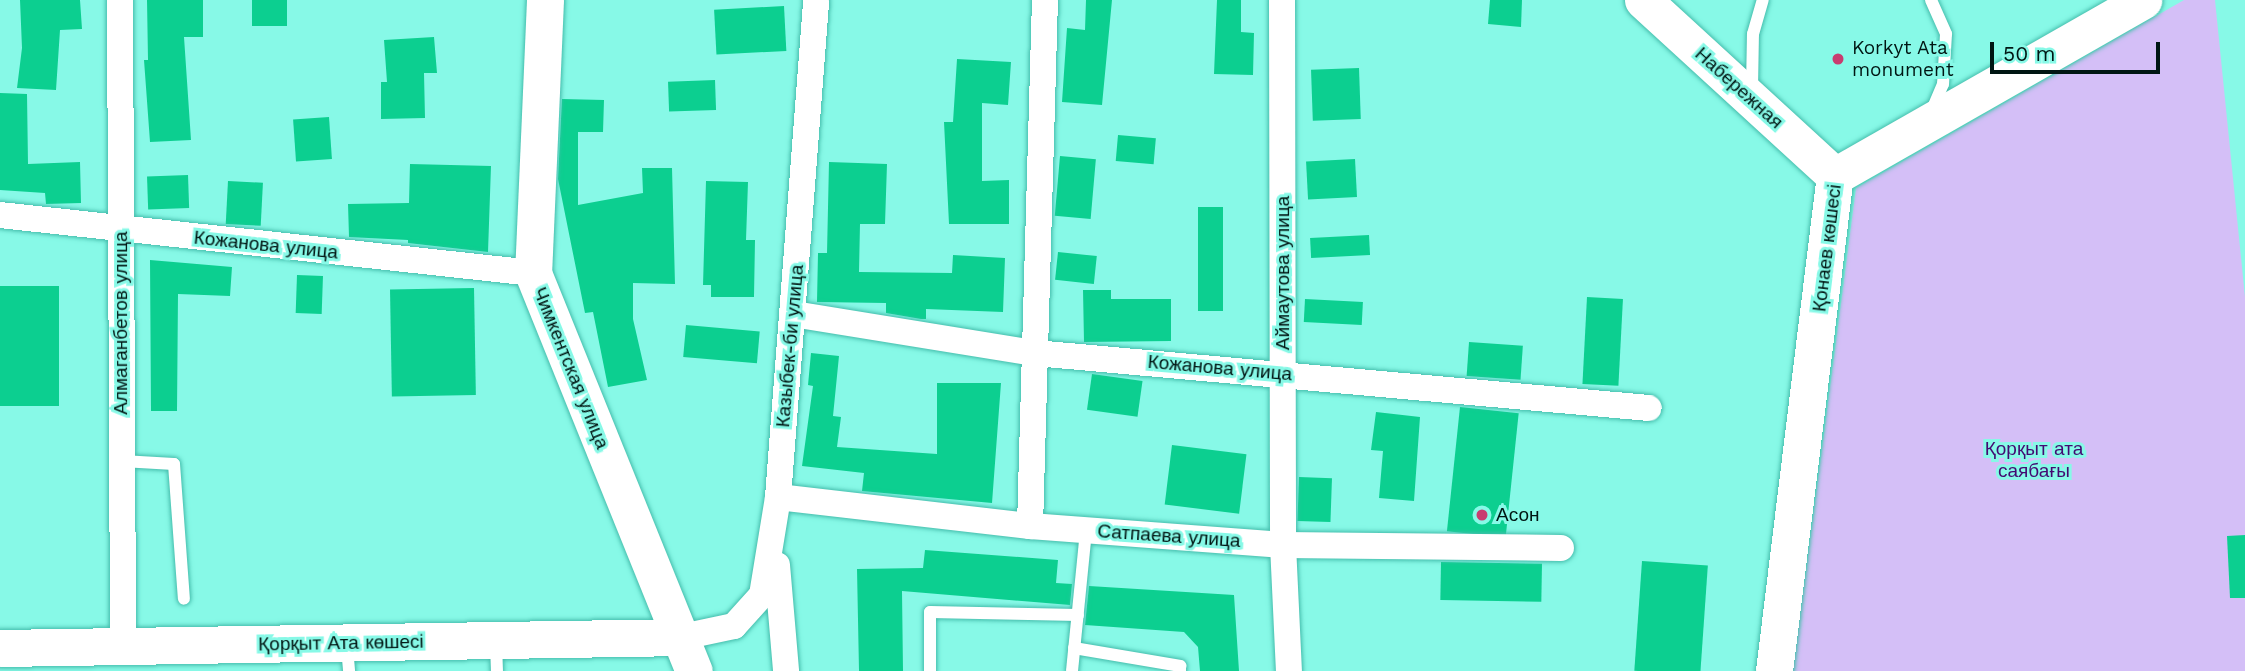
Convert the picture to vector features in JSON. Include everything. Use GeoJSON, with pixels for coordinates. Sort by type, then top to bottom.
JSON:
{"type":"FeatureCollection","features":[{"type":"Feature","properties":{"kind":"street","name":"Алмаганбетов улица"},"geometry":{"type":"LineString","coordinates":[[120,0],[123,647]]}},
{"type":"Feature","properties":{"kind":"street","name":"Чимкентская улица"},"geometry":{"type":"LineString","coordinates":[[545,0],[533,273],[694,671]]}},
{"type":"Feature","properties":{"kind":"street","name":"Казыбек-би улица"},"geometry":{"type":"LineString","coordinates":[[681,637],[734,626],[762,595],[778,497],[816,0]]}},
{"type":"Feature","properties":{"kind":"street"},"geometry":{"type":"LineString","coordinates":[[1030,526],[1045,0]]}},
{"type":"Feature","properties":{"kind":"street","name":"Аймаутова улица"},"geometry":{"type":"LineString","coordinates":[[1282,0],[1283,545],[1289,671]]}},
{"type":"Feature","properties":{"kind":"street","name":"Набережная"},"geometry":{"type":"LineString","coordinates":[[1643,0],[1835,176]]}},
{"type":"Feature","properties":{"kind":"street","name":"Қонаев көшесі"},"geometry":{"type":"LineString","coordinates":[[1774,671],[1835,176],[2143,0]]}},
{"type":"Feature","properties":{"kind":"street","name":"Кожанова улица"},"geometry":{"type":"LineString","coordinates":[[0,215],[533,273]]}},
{"type":"Feature","properties":{"kind":"street","name":"Кожанова улица"},"geometry":{"type":"LineString","coordinates":[[793,314],[1035,353],[1283,373],[1649,408]]}},
{"type":"Feature","properties":{"kind":"street","name":"Сатпаева улица"},"geometry":{"type":"LineString","coordinates":[[778,497],[1030,526],[1283,545],[1561,548]]}},
{"type":"Feature","properties":{"kind":"street"},"geometry":{"type":"LineString","coordinates":[[774,527],[786,671]]}},
{"type":"Feature","properties":{"kind":"street","name":"Қорқыт Ата көшесі"},"geometry":{"type":"LineString","coordinates":[[10,652],[123,647],[348,657],[496,656],[681,637]]}},
{"type":"Feature","properties":{"kind":"lane"},"geometry":{"type":"LineString","coordinates":[[1752,100],[1753,34],[1763,0]]}},
{"type":"Feature","properties":{"kind":"lane"},"geometry":{"type":"LineString","coordinates":[[1919,128],[1939,100],[1943,84],[1945,34],[1931,0]]}},
{"type":"Feature","properties":{"kind":"lane"},"geometry":{"type":"LineString","coordinates":[[122,461],[174,464],[184,599]]}},
{"type":"Feature","properties":{"kind":"lane"},"geometry":{"type":"LineString","coordinates":[[1072,671],[1086,530]]}},
{"type":"Feature","properties":{"kind":"lane"},"geometry":{"type":"LineString","coordinates":[[930,671],[930,612],[1077,615]]}},
{"type":"Feature","properties":{"kind":"lane"},"geometry":{"type":"LineString","coordinates":[[1074,648],[1180,666],[1180,671]]}},
{"type":"Feature","properties":{"kind":"green space","name":"Қорқыт ата саябағы"},"geometry":{"type":"Polygon","coordinates":[[[2184,0],[2215,0],[2245,297],[2245,671],[1793,671],[1856,188],[2184,0]]]}},
{"type":"Feature","properties":{"kind":"building"},"geometry":{"type":"Polygon","coordinates":[[[20,0],[80,0],[82,29],[60,30],[56,90],[17,88],[22,48],[20,0]]]}},
{"type":"Feature","properties":{"kind":"building"},"geometry":{"type":"Polygon","coordinates":[[[147,0],[203,0],[203,37],[184,37],[191,140],[150,142],[144,60],[148,60],[147,0]]]}},
{"type":"Feature","properties":{"kind":"building"},"geometry":{"type":"Polygon","coordinates":[[[252,0],[287,0],[287,26],[252,26],[252,0]]]}},
{"type":"Feature","properties":{"kind":"building"},"geometry":{"type":"Polygon","coordinates":[[[1086,0],[1112,0],[1102,105],[1062,102],[1067,28],[1085,30],[1086,0]]]}},
{"type":"Feature","properties":{"kind":"building"},"geometry":{"type":"Polygon","coordinates":[[[1217,0],[1241,0],[1241,32],[1254,33],[1253,75],[1214,74],[1217,0]]]}},
{"type":"Feature","properties":{"kind":"building"},"geometry":{"type":"Polygon","coordinates":[[[1490,0],[1522,0],[1521,27],[1488,24],[1490,0]]]}},
{"type":"Feature","properties":{"kind":"building"},"geometry":{"type":"Polygon","coordinates":[[[784,6],[786,51],[716,55],[714,10],[784,6]]]}},
{"type":"Feature","properties":{"kind":"building"},"geometry":{"type":"Polygon","coordinates":[[[434,37],[437,73],[424,73],[425,118],[381,119],[381,82],[387,82],[384,40],[434,37]]]}},
{"type":"Feature","properties":{"kind":"building"},"geometry":{"type":"Polygon","coordinates":[[[957,59],[1011,62],[1008,105],[982,103],[982,181],[1009,180],[1009,224],[949,224],[944,122],[953,122],[957,59]]]}},
{"type":"Feature","properties":{"kind":"building"},"geometry":{"type":"Polygon","coordinates":[[[1359,68],[1361,119],[1313,121],[1311,70],[1359,68]]]}},
{"type":"Feature","properties":{"kind":"building"},"geometry":{"type":"Polygon","coordinates":[[[715,80],[716,110],[669,112],[668,82],[715,80]]]}},
{"type":"Feature","properties":{"kind":"building"},"geometry":{"type":"Polygon","coordinates":[[[0,93],[27,94],[28,164],[80,162],[81,203],[46,204],[45,193],[0,190],[0,93]]]}},
{"type":"Feature","properties":{"kind":"building"},"geometry":{"type":"Polygon","coordinates":[[[562,99],[604,100],[603,132],[578,132],[578,205],[643,193],[642,168],[672,168],[675,284],[633,283],[633,319],[647,380],[608,387],[593,312],[585,313],[558,179],[562,99]]]}},
{"type":"Feature","properties":{"kind":"building"},"geometry":{"type":"Polygon","coordinates":[[[329,117],[332,159],[296,161],[293,120],[329,117]]]}},
{"type":"Feature","properties":{"kind":"building"},"geometry":{"type":"Polygon","coordinates":[[[1118,135],[1156,138],[1154,164],[1116,161],[1118,135]]]}},
{"type":"Feature","properties":{"kind":"building"},"geometry":{"type":"Polygon","coordinates":[[[1060,156],[1096,159],[1091,219],[1055,216],[1060,156]]]}},
{"type":"Feature","properties":{"kind":"building"},"geometry":{"type":"Polygon","coordinates":[[[1355,159],[1357,197],[1308,200],[1306,162],[1355,159]]]}},
{"type":"Feature","properties":{"kind":"building"},"geometry":{"type":"Polygon","coordinates":[[[829,162],[887,164],[885,224],[860,224],[859,272],[952,273],[953,255],[1005,258],[1003,312],[926,309],[926,319],[921,319],[886,313],[886,303],[817,302],[818,253],[827,253],[829,162]]]}},
{"type":"Feature","properties":{"kind":"building"},"geometry":{"type":"Polygon","coordinates":[[[410,164],[491,166],[488,252],[408,243],[408,240],[349,237],[348,204],[409,203],[410,164]]]}},
{"type":"Feature","properties":{"kind":"building"},"geometry":{"type":"Polygon","coordinates":[[[188,175],[189,208],[148,209],[147,176],[188,175]]]}},
{"type":"Feature","properties":{"kind":"building"},"geometry":{"type":"Polygon","coordinates":[[[228,181],[263,183],[261,226],[226,224],[228,181]]]}},
{"type":"Feature","properties":{"kind":"building"},"geometry":{"type":"Polygon","coordinates":[[[706,181],[748,182],[746,240],[755,240],[754,297],[711,297],[711,285],[703,285],[706,181]]]}},
{"type":"Feature","properties":{"kind":"building"},"geometry":{"type":"Polygon","coordinates":[[[1198,207],[1223,207],[1223,311],[1198,311],[1198,207]]]}},
{"type":"Feature","properties":{"kind":"building"},"geometry":{"type":"Polygon","coordinates":[[[1369,235],[1370,255],[1311,258],[1310,238],[1369,235]]]}},
{"type":"Feature","properties":{"kind":"building"},"geometry":{"type":"Polygon","coordinates":[[[1058,252],[1097,256],[1094,284],[1055,280],[1058,252]]]}},
{"type":"Feature","properties":{"kind":"building"},"geometry":{"type":"Polygon","coordinates":[[[150,260],[232,267],[230,296],[178,294],[177,411],[151,411],[150,260]]]}},
{"type":"Feature","properties":{"kind":"building"},"geometry":{"type":"Polygon","coordinates":[[[297,275],[323,276],[322,314],[296,313],[297,275]]]}},
{"type":"Feature","properties":{"kind":"building"},"geometry":{"type":"Polygon","coordinates":[[[0,286],[59,286],[59,406],[0,406],[0,286]]]}},
{"type":"Feature","properties":{"kind":"building"},"geometry":{"type":"Polygon","coordinates":[[[474,288],[476,395],[392,396],[390,289],[474,288]]]}},
{"type":"Feature","properties":{"kind":"building"},"geometry":{"type":"Polygon","coordinates":[[[1083,290],[1111,290],[1111,299],[1171,299],[1171,341],[1084,342],[1083,290]]]}},
{"type":"Feature","properties":{"kind":"building"},"geometry":{"type":"Polygon","coordinates":[[[1587,297],[1623,299],[1618,386],[1582,384],[1587,297]]]}},
{"type":"Feature","properties":{"kind":"building"},"geometry":{"type":"Polygon","coordinates":[[[1305,299],[1363,302],[1362,325],[1304,322],[1305,299]]]}},
{"type":"Feature","properties":{"kind":"building"},"geometry":{"type":"Polygon","coordinates":[[[686,325],[760,331],[757,363],[683,357],[686,325]]]}},
{"type":"Feature","properties":{"kind":"building"},"geometry":{"type":"Polygon","coordinates":[[[1469,342],[1523,346],[1520,380],[1467,376],[1469,342]]]}},
{"type":"Feature","properties":{"kind":"building"},"geometry":{"type":"Polygon","coordinates":[[[811,353],[839,356],[833,416],[841,417],[837,447],[937,454],[937,383],[1001,383],[992,503],[862,491],[864,473],[802,466],[813,386],[808,385],[811,353]]]}},
{"type":"Feature","properties":{"kind":"building"},"geometry":{"type":"Polygon","coordinates":[[[1092,374],[1143,381],[1137,417],[1087,410],[1092,374]]]}},
{"type":"Feature","properties":{"kind":"building"},"geometry":{"type":"Polygon","coordinates":[[[1460,407],[1519,413],[1506,537],[1447,531],[1460,407]]]}},
{"type":"Feature","properties":{"kind":"building"},"geometry":{"type":"Polygon","coordinates":[[[1376,412],[1420,417],[1414,501],[1379,498],[1383,451],[1371,450],[1376,412]]]}},
{"type":"Feature","properties":{"kind":"building"},"geometry":{"type":"Polygon","coordinates":[[[1172,445],[1246,454],[1239,514],[1165,505],[1172,445]]]}},
{"type":"Feature","properties":{"kind":"building"},"geometry":{"type":"Polygon","coordinates":[[[1299,477],[1332,478],[1330,522],[1297,521],[1299,477]]]}},
{"type":"Feature","properties":{"kind":"building"},"geometry":{"type":"Polygon","coordinates":[[[2245,535],[2245,598],[2230,598],[2227,536],[2245,535]]]}},
{"type":"Feature","properties":{"kind":"building"},"geometry":{"type":"Polygon","coordinates":[[[925,550],[1058,560],[1056,583],[1072,584],[1070,605],[902,591],[903,671],[859,671],[857,569],[923,568],[925,550]]]}},
{"type":"Feature","properties":{"kind":"building"},"geometry":{"type":"Polygon","coordinates":[[[1642,561],[1708,566],[1700,671],[1634,671],[1642,561]]]}},
{"type":"Feature","properties":{"kind":"building"},"geometry":{"type":"Polygon","coordinates":[[[1441,562],[1542,564],[1541,602],[1440,600],[1441,562]]]}},
{"type":"Feature","properties":{"kind":"building"},"geometry":{"type":"Polygon","coordinates":[[[1089,586],[1234,595],[1239,671],[1200,671],[1198,647],[1184,632],[1085,625],[1089,586]]]}},
{"type":"Feature","properties":{"kind":"place","name":"Korkyt Ata monument"},"geometry":{"type":"Point","coordinates":[1838,59]}},
{"type":"Feature","properties":{"kind":"place","name":"Асон"},"geometry":{"type":"Point","coordinates":[1482,515]}}]}
